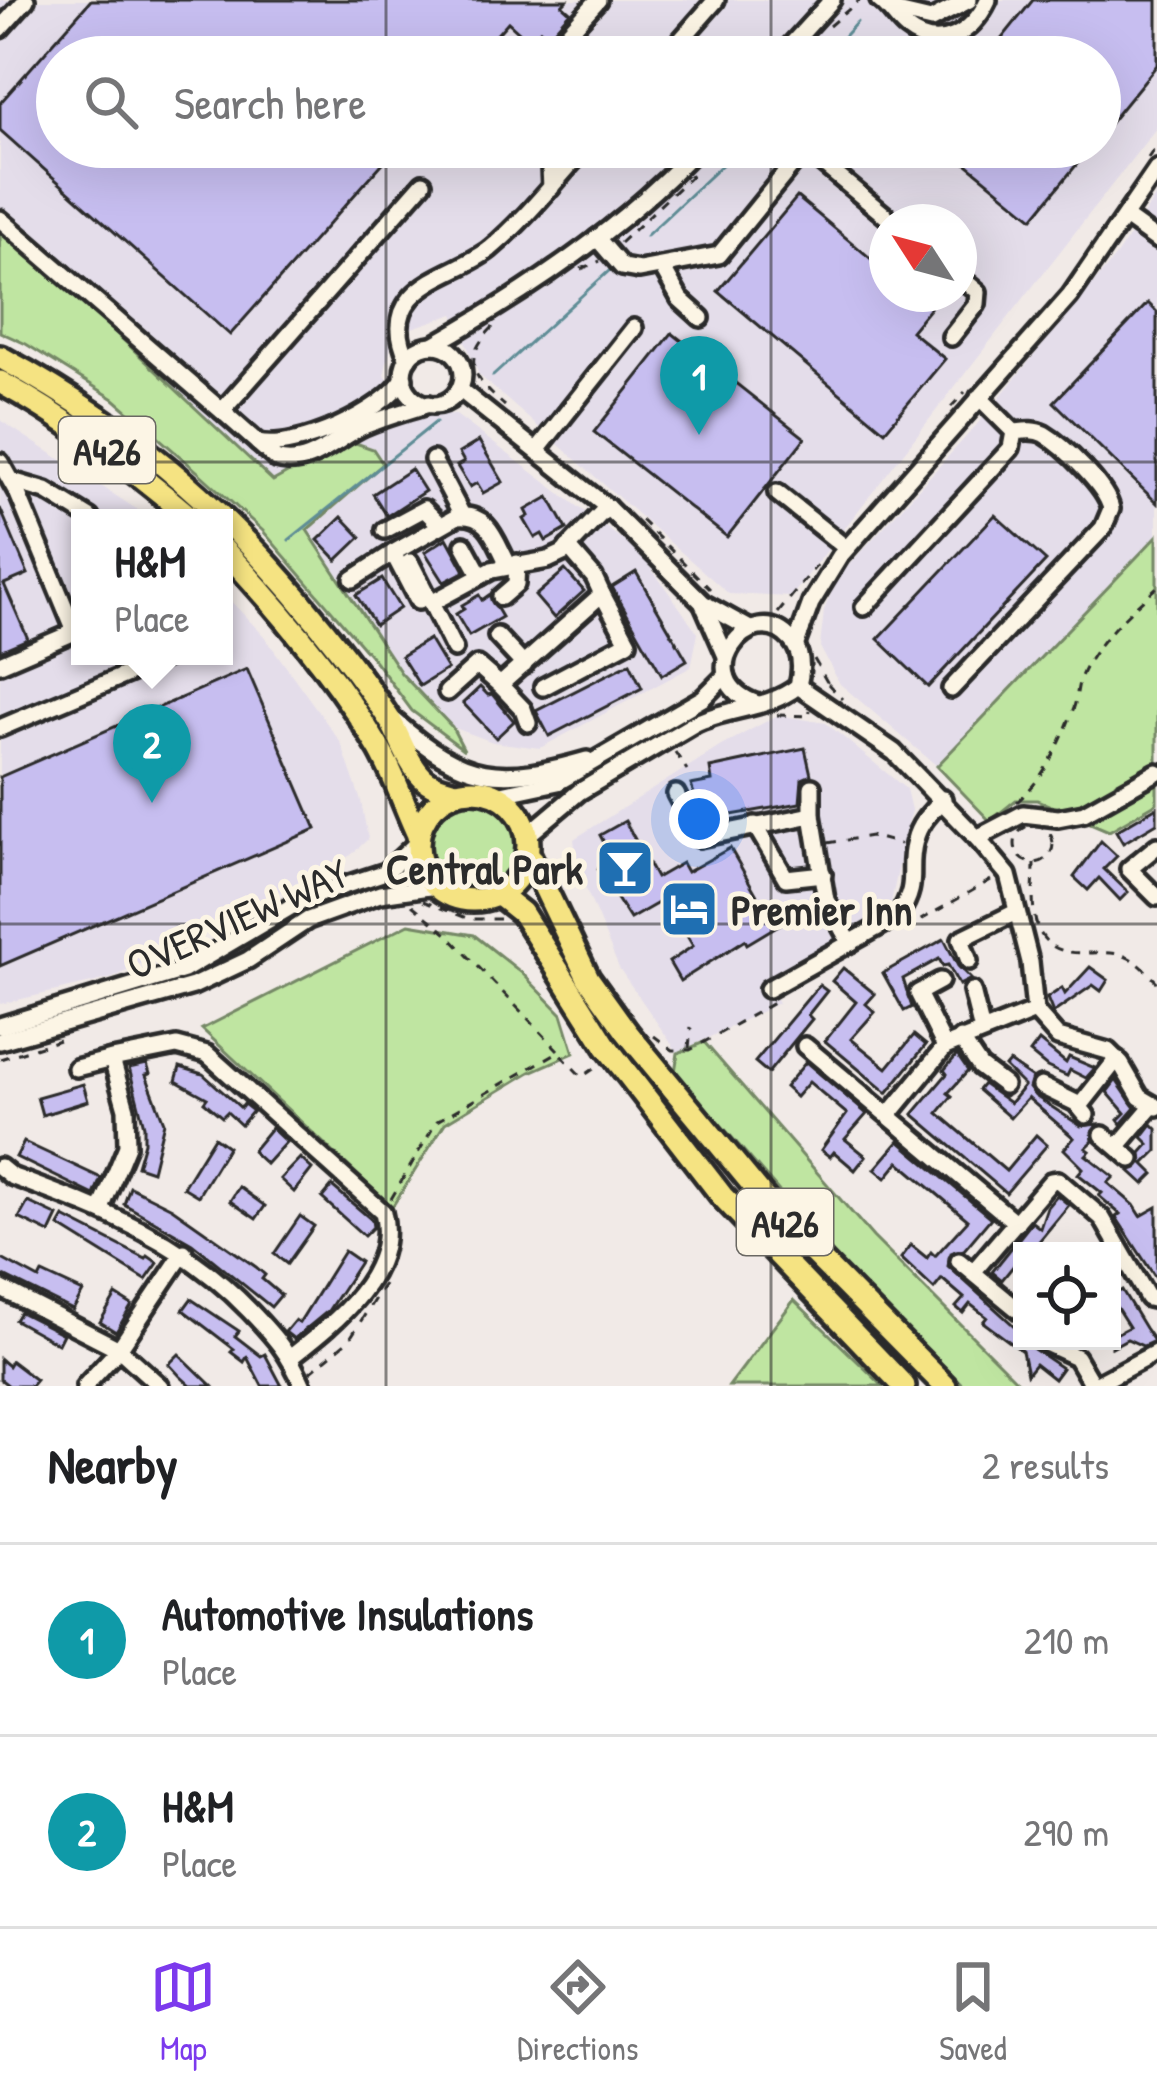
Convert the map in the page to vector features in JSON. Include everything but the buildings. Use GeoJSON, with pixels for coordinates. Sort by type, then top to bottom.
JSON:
{"type":"FeatureCollection","features":[{"type":"Feature","properties":{"kind":"highway","name":"A426"},"geometry":{"type":"LineString","coordinates":[[0,357],[58,388],[136,440],[217,509]]}},
{"type":"Feature","properties":{"kind":"highway","name":"A426"},"geometry":{"type":"LineString","coordinates":[[0,382],[84,434],[180,509]]}},
{"type":"Feature","properties":{"kind":"highway","name":"A426"},"geometry":{"type":"LineString","coordinates":[[233,526],[285,580],[384,711],[424,780],[456,792]]}},
{"type":"Feature","properties":{"kind":"highway"},"geometry":{"type":"LineString","coordinates":[[233,560],[318,660],[380,751],[418,839],[426,874],[436,886],[466,900],[498,894],[523,870],[528,844],[512,805],[484,790],[456,792],[431,808],[418,839]]}},
{"type":"Feature","properties":{"kind":"highway","name":"A426"},"geometry":{"type":"LineString","coordinates":[[528,844],[588,978],[787,1226],[945,1386]]}},
{"type":"Feature","properties":{"kind":"highway","name":"A426"},"geometry":{"type":"LineString","coordinates":[[498,894],[522,913],[608,1058],[722,1196],[904,1386]]}},
{"type":"Feature","properties":{"kind":"street"},"geometry":{"type":"LineString","coordinates":[[0,29],[26,0]]}},
{"type":"Feature","properties":{"kind":"street"},"geometry":{"type":"LineString","coordinates":[[565,36],[598,0]]}},
{"type":"Feature","properties":{"kind":"street"},"geometry":{"type":"LineString","coordinates":[[684,36],[716,0]]}},
{"type":"Feature","properties":{"kind":"street"},"geometry":{"type":"LineString","coordinates":[[799,36],[832,0]]}},
{"type":"Feature","properties":{"kind":"street"},"geometry":{"type":"LineString","coordinates":[[886,5],[931,20],[970,0]]}},
{"type":"Feature","properties":{"kind":"street"},"geometry":{"type":"LineString","coordinates":[[955,36],[974,25],[988,0]]}},
{"type":"Feature","properties":{"kind":"street"},"geometry":{"type":"LineString","coordinates":[[886,5],[906,28],[921,36]]}},
{"type":"Feature","properties":{"kind":"street"},"geometry":{"type":"LineString","coordinates":[[796,644],[811,603],[847,548],[974,392],[1070,296],[1125,217],[1152,165]]}},
{"type":"Feature","properties":{"kind":"street"},"geometry":{"type":"LineString","coordinates":[[550,168],[551,188]]}},
{"type":"Feature","properties":{"kind":"street"},"geometry":{"type":"LineString","coordinates":[[255,442],[274,447],[292,443],[380,404],[404,378],[408,358],[399,340],[400,319],[410,299],[488,250],[568,168]]}},
{"type":"Feature","properties":{"kind":"street"},"geometry":{"type":"LineString","coordinates":[[458,358],[486,323],[684,168]]}},
{"type":"Feature","properties":{"kind":"street"},"geometry":{"type":"LineString","coordinates":[[596,238],[622,266],[639,270],[719,255],[790,168]]}},
{"type":"Feature","properties":{"kind":"street"},"geometry":{"type":"LineString","coordinates":[[828,168],[871,204]]}},
{"type":"Feature","properties":{"kind":"street"},"geometry":{"type":"LineString","coordinates":[[221,411],[423,183]]}},
{"type":"Feature","properties":{"kind":"street"},"geometry":{"type":"LineString","coordinates":[[1125,217],[1157,240]]}},
{"type":"Feature","properties":{"kind":"street"},"geometry":{"type":"LineString","coordinates":[[0,219],[276,459],[297,462],[363,426],[446,401],[459,389],[463,377],[458,358],[443,346],[428,346],[410,336],[400,319]]}},
{"type":"Feature","properties":{"kind":"street"},"geometry":{"type":"LineString","coordinates":[[662,267],[680,298],[700,318]]}},
{"type":"Feature","properties":{"kind":"street"},"geometry":{"type":"LineString","coordinates":[[951,337],[971,312]]}},
{"type":"Feature","properties":{"kind":"street"},"geometry":{"type":"LineString","coordinates":[[408,358],[486,323]]}},
{"type":"Feature","properties":{"kind":"street"},"geometry":{"type":"LineString","coordinates":[[538,449],[634,328]]}},
{"type":"Feature","properties":{"kind":"street"},"geometry":{"type":"LineString","coordinates":[[404,378],[412,395],[429,404]]}},
{"type":"Feature","properties":{"kind":"street"},"geometry":{"type":"LineString","coordinates":[[459,389],[538,449],[710,600],[750,629]]}},
{"type":"Feature","properties":{"kind":"street"},"geometry":{"type":"LineString","coordinates":[[951,689],[1103,528],[1112,509],[1106,492],[1052,441],[1037,431],[1014,432],[974,392]]}},
{"type":"Feature","properties":{"kind":"street"},"geometry":{"type":"LineString","coordinates":[[864,607],[1005,456],[1014,432]]}},
{"type":"Feature","properties":{"kind":"street"},"geometry":{"type":"LineString","coordinates":[[433,460],[462,515]]}},
{"type":"Feature","properties":{"kind":"street"},"geometry":{"type":"LineString","coordinates":[[0,462],[71,614]]}},
{"type":"Feature","properties":{"kind":"street"},"geometry":{"type":"LineString","coordinates":[[12,482],[46,491],[75,509]]}},
{"type":"Feature","properties":{"kind":"street"},"geometry":{"type":"LineString","coordinates":[[777,493],[847,548]]}},
{"type":"Feature","properties":{"kind":"street"},"geometry":{"type":"LineString","coordinates":[[425,602],[499,568],[548,560],[568,548],[607,507]]}},
{"type":"Feature","properties":{"kind":"street"},"geometry":{"type":"LineString","coordinates":[[385,530],[424,509],[440,525]]}},
{"type":"Feature","properties":{"kind":"street"},"geometry":{"type":"LineString","coordinates":[[353,579],[462,515],[486,523],[499,568]]}},
{"type":"Feature","properties":{"kind":"street"},"geometry":{"type":"LineString","coordinates":[[464,544],[516,584],[501,597]]}},
{"type":"Feature","properties":{"kind":"street"},"geometry":{"type":"LineString","coordinates":[[543,687],[628,642],[594,577],[568,548]]}},
{"type":"Feature","properties":{"kind":"street"},"geometry":{"type":"LineString","coordinates":[[393,553],[454,649]]}},
{"type":"Feature","properties":{"kind":"street"},"geometry":{"type":"LineString","coordinates":[[410,562],[425,602]]}},
{"type":"Feature","properties":{"kind":"street"},"geometry":{"type":"LineString","coordinates":[[504,682],[602,594]]}},
{"type":"Feature","properties":{"kind":"street"},"geometry":{"type":"LineString","coordinates":[[710,600],[726,656],[726,675],[744,700],[758,704]]}},
{"type":"Feature","properties":{"kind":"street"},"geometry":{"type":"LineString","coordinates":[[726,656],[732,642],[750,629],[811,603]]}},
{"type":"Feature","properties":{"kind":"street"},"geometry":{"type":"LineString","coordinates":[[528,844],[579,792],[694,724],[713,714],[780,700],[798,686],[801,659],[778,620]]}},
{"type":"Feature","properties":{"kind":"street"},"geometry":{"type":"LineString","coordinates":[[0,664],[71,632]]}},
{"type":"Feature","properties":{"kind":"street"},"geometry":{"type":"LineString","coordinates":[[497,636],[524,665]]}},
{"type":"Feature","properties":{"kind":"street"},"geometry":{"type":"LineString","coordinates":[[0,728],[149,665]]}},
{"type":"Feature","properties":{"kind":"street"},"geometry":{"type":"LineString","coordinates":[[447,692],[476,665],[504,682],[528,723]]}},
{"type":"Feature","properties":{"kind":"street"},"geometry":{"type":"LineString","coordinates":[[497,795],[558,782],[703,698],[726,675]]}},
{"type":"Feature","properties":{"kind":"street"},"geometry":{"type":"LineString","coordinates":[[798,686],[894,752],[977,838],[989,856],[995,881],[1014,906],[1030,962],[1035,1011],[1058,1037],[1099,1047],[1117,1059],[1131,1086],[1155,1106],[1118,1146]]}},
{"type":"Feature","properties":{"kind":"street"},"geometry":{"type":"LineString","coordinates":[[384,711],[424,749],[473,773],[526,774],[602,755]]}},
{"type":"Feature","properties":{"kind":"street"},"geometry":{"type":"LineString","coordinates":[[977,838],[1023,814],[1058,818],[1084,813],[1157,772]]}},
{"type":"Feature","properties":{"kind":"street"},"geometry":{"type":"LineString","coordinates":[[812,788],[824,915],[850,943]]}},
{"type":"Feature","properties":{"kind":"street"},"geometry":{"type":"LineString","coordinates":[[676,794],[699,838],[812,815]]}},
{"type":"Feature","properties":{"kind":"street"},"geometry":{"type":"LineString","coordinates":[[767,989],[898,916],[914,880],[914,847],[925,819],[943,799]]}},
{"type":"Feature","properties":{"kind":"street"},"geometry":{"type":"LineString","coordinates":[[755,825],[786,878],[823,874]]}},
{"type":"Feature","properties":{"kind":"street","name":"OVERVIEW WAY"},"geometry":{"type":"LineString","coordinates":[[0,1025],[184,970],[304,899],[386,872],[418,839]]}},
{"type":"Feature","properties":{"kind":"street"},"geometry":{"type":"LineString","coordinates":[[1157,846],[1130,869],[1157,897]]}},
{"type":"Feature","properties":{"kind":"street","name":"OVERVIEW WAY"},"geometry":{"type":"LineString","coordinates":[[0,1041],[193,986],[248,960],[308,920],[380,894],[436,886]]}},
{"type":"Feature","properties":{"kind":"street"},"geometry":{"type":"LineString","coordinates":[[969,961],[961,939],[1014,906]]}},
{"type":"Feature","properties":{"kind":"street"},"geometry":{"type":"LineString","coordinates":[[940,981],[918,993],[945,1047]]}},
{"type":"Feature","properties":{"kind":"street"},"geometry":{"type":"LineString","coordinates":[[972,991],[982,1030]]}},
{"type":"Feature","properties":{"kind":"street"},"geometry":{"type":"LineString","coordinates":[[889,1115],[945,1047],[1035,1011]]}},
{"type":"Feature","properties":{"kind":"street"},"geometry":{"type":"LineString","coordinates":[[962,1039],[980,1066],[1004,1085]]}},
{"type":"Feature","properties":{"kind":"street"},"geometry":{"type":"LineString","coordinates":[[806,1046],[1016,1223]]}},
{"type":"Feature","properties":{"kind":"street"},"geometry":{"type":"LineString","coordinates":[[76,1068],[157,1047],[194,1048],[207,1054],[382,1212],[387,1228],[385,1248],[359,1295],[328,1330],[291,1358]]}},
{"type":"Feature","properties":{"kind":"street"},"geometry":{"type":"LineString","coordinates":[[100,1209],[127,1146],[126,1109],[112,1059]]}},
{"type":"Feature","properties":{"kind":"street"},"geometry":{"type":"LineString","coordinates":[[1041,1086],[1083,1110],[1117,1059]]}},
{"type":"Feature","properties":{"kind":"street"},"geometry":{"type":"LineString","coordinates":[[1103,1135],[1131,1160]]}},
{"type":"Feature","properties":{"kind":"street"},"geometry":{"type":"LineString","coordinates":[[0,1167],[11,1176],[144,1228],[184,1252],[237,1298],[291,1358],[304,1381]]}},
{"type":"Feature","properties":{"kind":"street"},"geometry":{"type":"LineString","coordinates":[[1013,1306],[966,1266],[1016,1223],[1051,1181],[1058,1180],[1102,1218],[1148,1298],[1156,1303]]}},
{"type":"Feature","properties":{"kind":"street"},"geometry":{"type":"LineString","coordinates":[[85,1386],[119,1349],[184,1252]]}},
{"type":"Feature","properties":{"kind":"street"},"geometry":{"type":"LineString","coordinates":[[0,1288],[119,1349],[160,1386]]}},
{"type":"Feature","properties":{"kind":"street"},"geometry":{"type":"LineString","coordinates":[[1061,1350],[1076,1357],[1093,1386],[1157,1352]]}},
{"type":"Feature","properties":{"kind":"path"},"geometry":{"type":"LineString","coordinates":[[828,26],[860,0]]}},
{"type":"Feature","properties":{"kind":"path"},"geometry":{"type":"LineString","coordinates":[[1152,165],[1157,145]]}},
{"type":"Feature","properties":{"kind":"path"},"geometry":{"type":"LineString","coordinates":[[573,273],[610,252],[671,198],[691,168]]}},
{"type":"Feature","properties":{"kind":"path"},"geometry":{"type":"LineString","coordinates":[[486,323],[472,365],[479,381],[513,414]]}},
{"type":"Feature","properties":{"kind":"path"},"geometry":{"type":"LineString","coordinates":[[953,406],[974,392]]}},
{"type":"Feature","properties":{"kind":"path"},"geometry":{"type":"LineString","coordinates":[[631,511],[694,569],[710,600]]}},
{"type":"Feature","properties":{"kind":"path"},"geometry":{"type":"LineString","coordinates":[[778,620],[819,562]]}},
{"type":"Feature","properties":{"kind":"path"},"geometry":{"type":"LineString","coordinates":[[1016,803],[1050,766],[1075,705],[1080,678],[1107,636],[1157,586]]}},
{"type":"Feature","properties":{"kind":"path"},"geometry":{"type":"LineString","coordinates":[[813,695],[827,682],[814,658]]}},
{"type":"Feature","properties":{"kind":"path"},"geometry":{"type":"LineString","coordinates":[[674,750],[687,770]]}},
{"type":"Feature","properties":{"kind":"path"},"geometry":{"type":"LineString","coordinates":[[1032,825],[1044,827],[1053,843],[1049,854],[1034,863],[1024,860],[1015,847],[1017,835],[1032,825]]}},
{"type":"Feature","properties":{"kind":"path"},"geometry":{"type":"LineString","coordinates":[[818,845],[871,836],[914,847]]}},
{"type":"Feature","properties":{"kind":"path"},"geometry":{"type":"LineString","coordinates":[[1034,863],[1040,932],[1057,948],[1076,955],[1115,953],[1135,960],[1157,982]]}},
{"type":"Feature","properties":{"kind":"path"},"geometry":{"type":"LineString","coordinates":[[406,901],[447,934],[582,1077],[608,1058]]}},
{"type":"Feature","properties":{"kind":"path"},"geometry":{"type":"LineString","coordinates":[[637,1036],[673,1050],[689,1050],[691,1027]]}},
{"type":"Feature","properties":{"kind":"path"},"geometry":{"type":"LineString","coordinates":[[388,1206],[437,1121],[558,1052]]}},
{"type":"Feature","properties":{"kind":"path"},"geometry":{"type":"LineString","coordinates":[[304,1381],[363,1323],[386,1274]]}},
{"type":"Feature","properties":{"kind":"shaded area"},"geometry":{"type":"Polygon","coordinates":[[[0,0],[1157,0],[1157,127],[791,597],[729,594],[479,375],[454,314],[394,334],[384,375],[418,410],[456,415],[640,553],[698,633],[691,667],[540,748],[493,742],[452,727],[401,673],[306,529],[0,224],[0,0]]]}},
{"type":"Feature","properties":{"kind":"shaded area"},"geometry":{"type":"Polygon","coordinates":[[[1157,194],[1157,536],[937,766],[840,684],[820,647],[824,610],[838,577],[974,428],[1116,256],[1157,194]]]}},
{"type":"Feature","properties":{"kind":"shaded area"},"geometry":{"type":"Polygon","coordinates":[[[0,420],[136,509],[71,509],[71,665],[233,665],[233,603],[264,636],[341,743],[368,839],[351,855],[113,978],[0,1004],[0,420]]]}},
{"type":"Feature","properties":{"kind":"shaded area"},"geometry":{"type":"Polygon","coordinates":[[[778,715],[826,723],[906,789],[911,810],[890,907],[767,980],[778,1003],[678,1053],[619,968],[578,870],[574,839],[778,715]]]}},
{"type":"Feature","properties":{"kind":"green space"},"geometry":{"type":"Polygon","coordinates":[[[0,224],[273,481],[347,440],[373,449],[383,464],[307,530],[401,673],[452,727],[464,750],[412,711],[263,531],[197,471],[114,399],[0,332],[0,224]]]}},
{"type":"Feature","properties":{"kind":"green space"},"geometry":{"type":"Polygon","coordinates":[[[1157,536],[1157,803],[1109,831],[1037,800],[1016,800],[990,821],[937,766],[1157,536]]]}},
{"type":"Feature","properties":{"kind":"green space"},"geometry":{"type":"Polygon","coordinates":[[[473,801],[490,804],[505,814],[515,829],[515,863],[505,878],[490,888],[473,891],[456,888],[441,878],[431,863],[428,846],[431,829],[441,814],[456,804],[473,801]]]}},
{"type":"Feature","properties":{"kind":"green space"},"geometry":{"type":"Polygon","coordinates":[[[409,924],[474,935],[522,973],[562,1014],[574,1053],[530,1072],[445,1123],[392,1207],[202,1029],[409,924]]]}},
{"type":"Feature","properties":{"kind":"green space"},"geometry":{"type":"Polygon","coordinates":[[[704,1042],[873,1237],[1022,1386],[964,1386],[858,1282],[675,1072],[678,1053],[704,1042]]]}},
{"type":"Feature","properties":{"kind":"green space"},"geometry":{"type":"Polygon","coordinates":[[[794,1300],[883,1386],[729,1386],[794,1300]]]}},
{"type":"Feature","properties":{"kind":"waterway"},"geometry":{"type":"LineString","coordinates":[[844,36],[857,22]]}},
{"type":"Feature","properties":{"kind":"waterway"},"geometry":{"type":"LineString","coordinates":[[646,236],[719,168]]}},
{"type":"Feature","properties":{"kind":"waterway"},"geometry":{"type":"LineString","coordinates":[[493,376],[610,270]]}},
{"type":"Feature","properties":{"kind":"waterway"},"geometry":{"type":"LineString","coordinates":[[289,540],[436,422]]}},
{"type":"Feature","properties":{"kind":"place","name":"Automotive Insulations"},"geometry":{"type":"Point","coordinates":[699,435]}},
{"type":"Feature","properties":{"kind":"place","name":"H&M"},"geometry":{"type":"Point","coordinates":[152,803]}},
{"type":"Feature","properties":{"kind":"place","name":"Central Park"},"geometry":{"type":"Point","coordinates":[625,868]}},
{"type":"Feature","properties":{"kind":"place","name":"Premier Inn"},"geometry":{"type":"Point","coordinates":[689,909]}}]}
